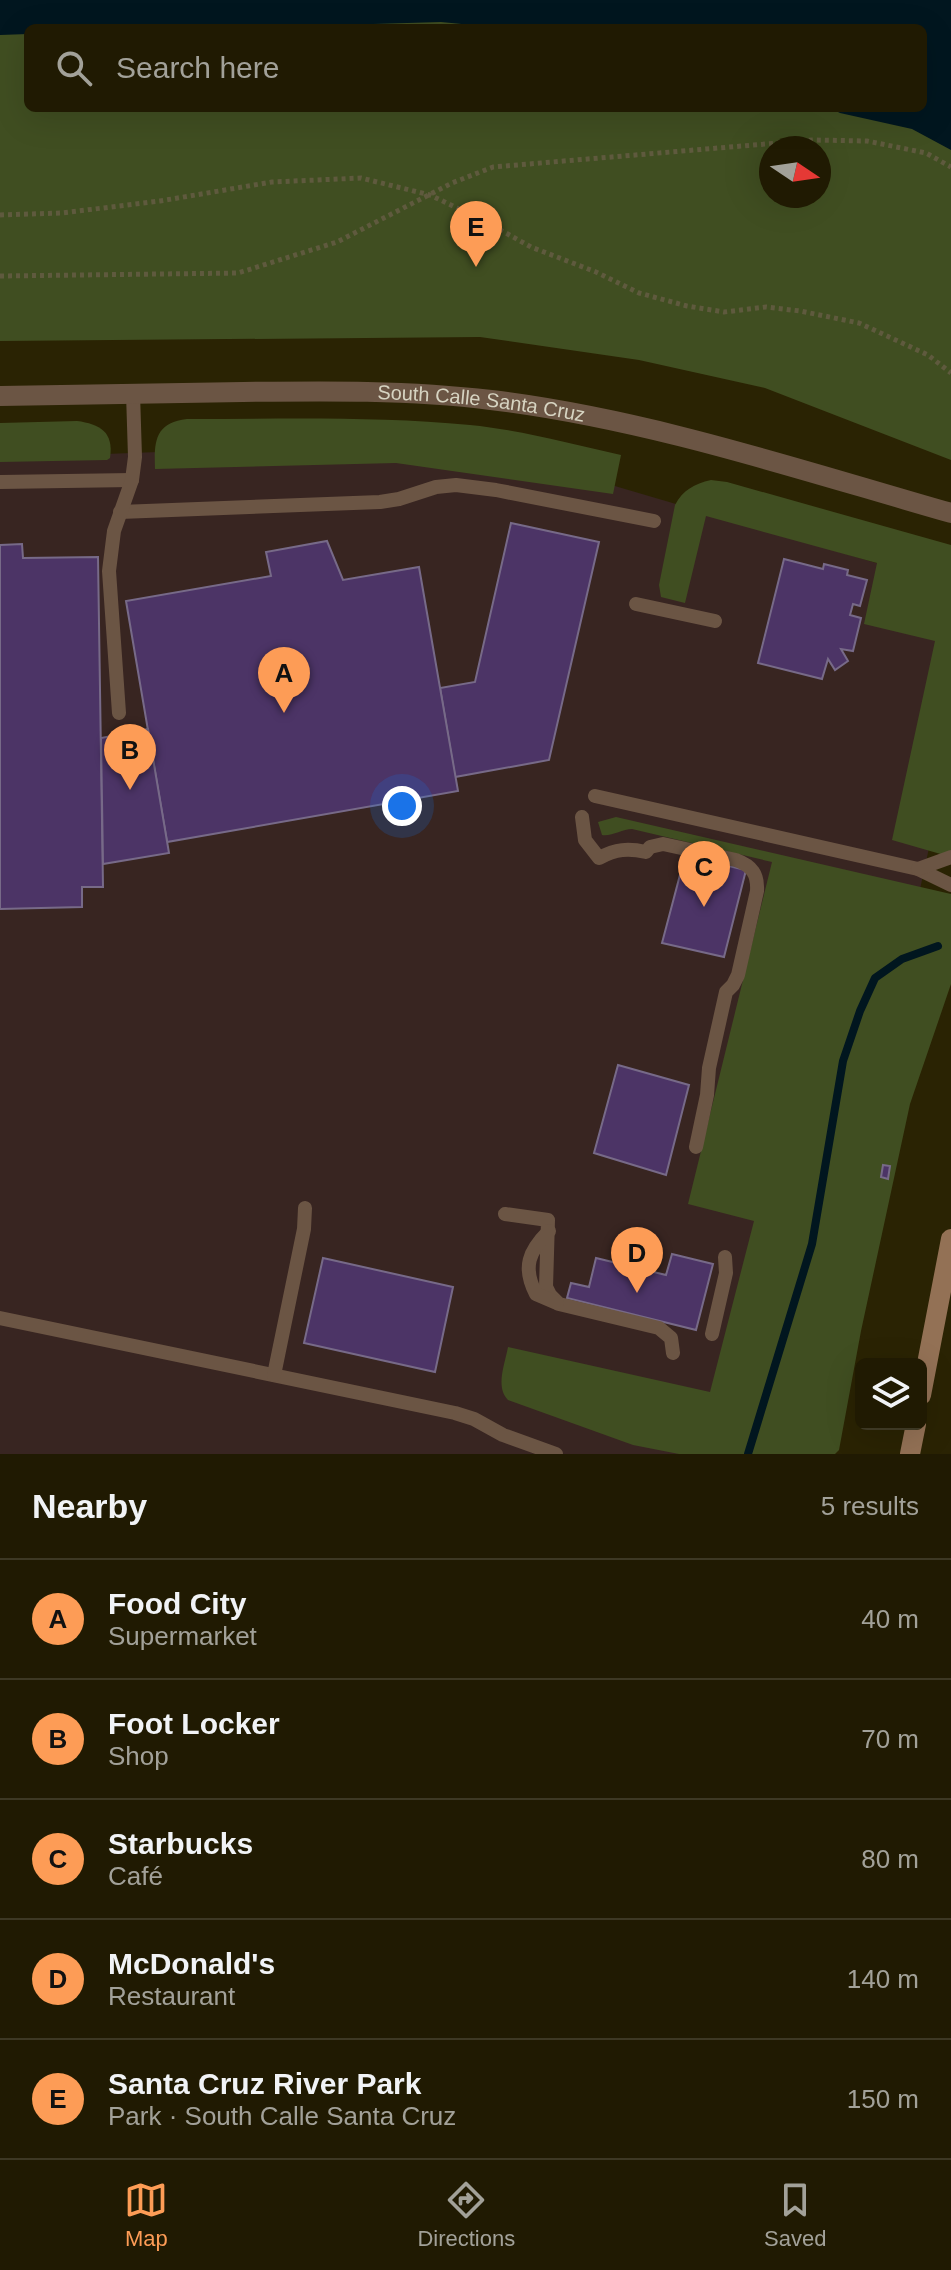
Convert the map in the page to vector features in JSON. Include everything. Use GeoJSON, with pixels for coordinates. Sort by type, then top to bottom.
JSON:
{"type":"FeatureCollection","features":[{"type":"Feature","properties":{"kind":"main road"},"geometry":{"type":"LineString","coordinates":[[927,1367],[948,1268],[951,1239]]}},
{"type":"Feature","properties":{"kind":"main road"},"geometry":{"type":"LineString","coordinates":[[910,1454],[915,1430]]}},
{"type":"Feature","properties":{"kind":"street","name":"South Calle Santa Cruz"},"geometry":{"type":"LineString","coordinates":[[0,396],[377,392],[445,395],[533,406],[640,426],[951,513]]}},
{"type":"Feature","properties":{"kind":"lane"},"geometry":{"type":"LineString","coordinates":[[119,713],[109,571],[114,531],[132,480],[135,449],[133,393]]}},
{"type":"Feature","properties":{"kind":"lane"},"geometry":{"type":"LineString","coordinates":[[0,482],[132,480]]}},
{"type":"Feature","properties":{"kind":"lane"},"geometry":{"type":"LineString","coordinates":[[120,512],[380,502],[436,487],[456,485],[654,521]]}},
{"type":"Feature","properties":{"kind":"lane"},"geometry":{"type":"LineString","coordinates":[[636,604],[715,621]]}},
{"type":"Feature","properties":{"kind":"lane"},"geometry":{"type":"LineString","coordinates":[[595,796],[918,869],[951,885]]}},
{"type":"Feature","properties":{"kind":"lane"},"geometry":{"type":"LineString","coordinates":[[582,817],[585,840],[599,858],[625,849],[646,852],[650,847],[663,844],[736,860],[754,871],[758,880],[738,975],[726,992],[696,1147]]}},
{"type":"Feature","properties":{"kind":"lane"},"geometry":{"type":"LineString","coordinates":[[918,869],[951,857]]}},
{"type":"Feature","properties":{"kind":"lane"},"geometry":{"type":"LineString","coordinates":[[274,1375],[304,1229],[305,1208]]}},
{"type":"Feature","properties":{"kind":"lane"},"geometry":{"type":"LineString","coordinates":[[505,1214],[549,1226],[546,1287],[559,1304],[659,1328],[671,1338],[673,1353]]}},
{"type":"Feature","properties":{"kind":"lane"},"geometry":{"type":"LineString","coordinates":[[712,1334],[726,1273],[725,1257]]}},
{"type":"Feature","properties":{"kind":"lane"},"geometry":{"type":"LineString","coordinates":[[0,1318],[455,1413],[556,1454]]}},
{"type":"Feature","properties":{"kind":"path"},"geometry":{"type":"LineString","coordinates":[[0,276],[238,273],[337,242],[493,167],[813,140],[867,141],[926,153],[951,167]]}},
{"type":"Feature","properties":{"kind":"path"},"geometry":{"type":"LineString","coordinates":[[0,215],[62,213],[160,201],[272,182],[361,178],[430,195],[531,247],[596,272],[639,293],[724,312],[766,307],[859,323],[928,355],[951,373]]}},
{"type":"Feature","properties":{"kind":"shaded area"},"geometry":{"type":"Polygon","coordinates":[[[260,448],[530,461],[951,585],[951,747],[797,1454],[0,1454],[0,458],[260,448]]]}},
{"type":"Feature","properties":{"kind":"green space"},"geometry":{"type":"Polygon","coordinates":[[[0,0],[951,0],[951,460],[765,388],[639,360],[480,337],[0,341],[0,0]]]}},
{"type":"Feature","properties":{"kind":"green space"},"geometry":{"type":"Polygon","coordinates":[[[187,419],[435,422],[489,427],[621,455],[613,494],[396,463],[155,469],[159,435],[168,425],[187,419]]]}},
{"type":"Feature","properties":{"kind":"green space"},"geometry":{"type":"Polygon","coordinates":[[[77,421],[104,431],[110,442],[110,458],[0,462],[0,423],[77,421]]]}},
{"type":"Feature","properties":{"kind":"green space"},"geometry":{"type":"Polygon","coordinates":[[[711,480],[951,545],[951,854],[944,855],[892,840],[935,641],[864,624],[877,563],[706,516],[685,603],[661,597],[659,585],[675,505],[690,488],[711,480]]]}},
{"type":"Feature","properties":{"kind":"green space"},"geometry":{"type":"Polygon","coordinates":[[[616,817],[951,894],[951,984],[910,1104],[855,1358],[839,1450],[835,1454],[679,1454],[633,1445],[508,1400],[504,1395],[502,1375],[508,1347],[710,1392],[754,1221],[688,1204],[772,862],[632,829],[602,835],[598,822],[616,817]]]}},
{"type":"Feature","properties":{"kind":"water"},"geometry":{"type":"Polygon","coordinates":[[[0,0],[951,0],[951,150],[912,129],[838,112],[927,112],[927,24],[24,24],[24,34],[0,35],[0,0]]]}},
{"type":"Feature","properties":{"kind":"building"},"geometry":{"type":"Polygon","coordinates":[[[511,523],[599,542],[549,760],[455,777],[440,688],[475,682],[511,523]]]}},
{"type":"Feature","properties":{"kind":"building"},"geometry":{"type":"Polygon","coordinates":[[[327,541],[343,580],[419,567],[458,791],[167,842],[126,601],[271,576],[266,552],[327,541]]]}},
{"type":"Feature","properties":{"kind":"building"},"geometry":{"type":"Polygon","coordinates":[[[22,544],[23,558],[98,557],[103,887],[82,887],[82,907],[0,909],[0,545],[22,544]]]}},
{"type":"Feature","properties":{"kind":"building"},"geometry":{"type":"Polygon","coordinates":[[[784,559],[823,569],[824,564],[848,570],[847,575],[867,580],[860,606],[853,604],[850,615],[861,618],[853,651],[841,649],[848,661],[835,670],[828,659],[822,679],[758,663],[784,559]]]}},
{"type":"Feature","properties":{"kind":"building"},"geometry":{"type":"Polygon","coordinates":[[[148,729],[169,853],[103,864],[101,738],[148,729]]]}},
{"type":"Feature","properties":{"kind":"building"},"geometry":{"type":"Polygon","coordinates":[[[685,856],[746,870],[724,957],[662,943],[685,856]]]}},
{"type":"Feature","properties":{"kind":"building"},"geometry":{"type":"Polygon","coordinates":[[[618,1065],[689,1085],[666,1175],[594,1153],[618,1065]]]}},
{"type":"Feature","properties":{"kind":"building"},"geometry":{"type":"Polygon","coordinates":[[[883,1165],[890,1166],[888,1179],[881,1177],[883,1165]]]}},
{"type":"Feature","properties":{"kind":"building"},"geometry":{"type":"Polygon","coordinates":[[[672,1254],[713,1264],[696,1330],[567,1298],[571,1283],[589,1287],[596,1258],[666,1275],[672,1254]]]}},
{"type":"Feature","properties":{"kind":"building"},"geometry":{"type":"Polygon","coordinates":[[[323,1258],[453,1287],[435,1372],[304,1343],[323,1258]]]}},
{"type":"Feature","properties":{"kind":"waterway"},"geometry":{"type":"LineString","coordinates":[[748,1454],[812,1244],[843,1061],[860,1011],[875,978],[902,959],[938,946]]}},
{"type":"Feature","properties":{"kind":"place","name":"Santa Cruz River Park"},"geometry":{"type":"Point","coordinates":[476,267]}},
{"type":"Feature","properties":{"kind":"place","name":"Food City"},"geometry":{"type":"Point","coordinates":[284,713]}},
{"type":"Feature","properties":{"kind":"place","name":"Foot Locker"},"geometry":{"type":"Point","coordinates":[130,790]}},
{"type":"Feature","properties":{"kind":"place","name":"Starbucks"},"geometry":{"type":"Point","coordinates":[704,907]}},
{"type":"Feature","properties":{"kind":"place","name":"McDonald's"},"geometry":{"type":"Point","coordinates":[637,1293]}}]}
